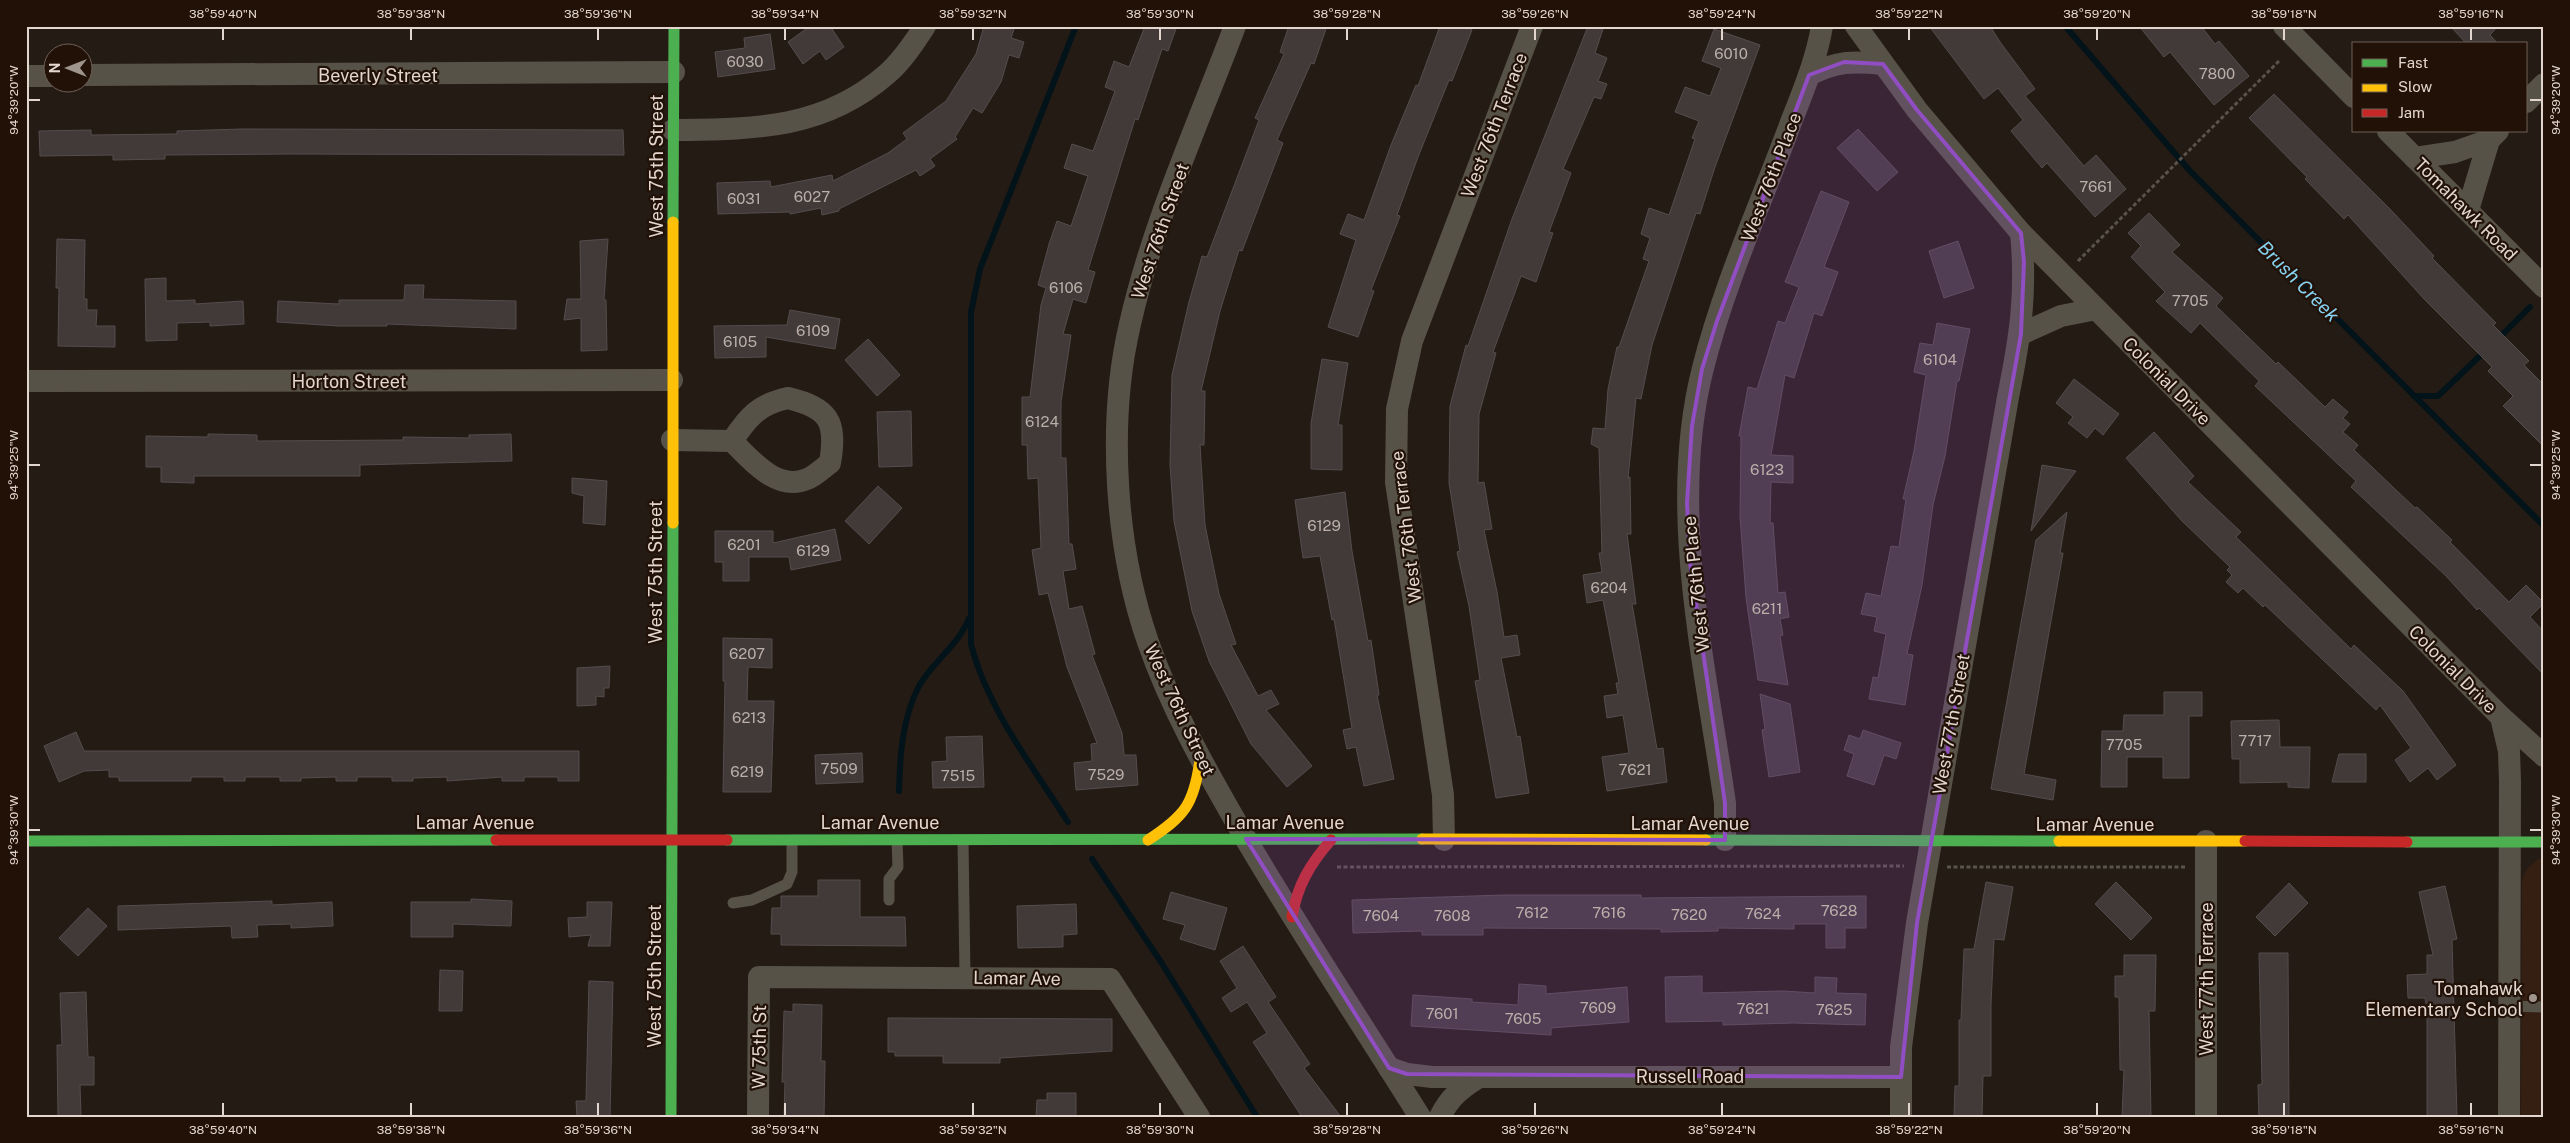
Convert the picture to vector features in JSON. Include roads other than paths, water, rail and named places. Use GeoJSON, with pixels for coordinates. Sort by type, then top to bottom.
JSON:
{"type":"FeatureCollection","features":[{"type":"Feature","properties":{"kind":"street","name":"West 75th Street"},"geometry":{"type":"LineString","coordinates":[[671,1117],[674,26]]}},
{"type":"Feature","properties":{"kind":"street"},"geometry":{"type":"LineString","coordinates":[[673,130],[748,129],[784,125],[834,109],[851,100],[887,74],[905,56],[925,26]]}},
{"type":"Feature","properties":{"kind":"street","name":"West 76th Street"},"geometry":{"type":"LineString","coordinates":[[1235,26],[1150,249],[1129,325],[1122,368],[1117,445],[1118,488],[1128,563],[1146,638],[1163,682],[1200,760],[1292,917],[1420,1117]]}},
{"type":"Feature","properties":{"kind":"street","name":"West 76th Terrace"},"geometry":{"type":"LineString","coordinates":[[1444,840],[1442,786],[1396,482],[1397,408],[1412,341],[1532,26]]}},
{"type":"Feature","properties":{"kind":"street","name":"West 76th Place"},"geometry":{"type":"LineString","coordinates":[[1725,840],[1725,803],[1690,562],[1687,503],[1692,426],[1702,369],[1717,321],[1809,75],[1822,26]]}},
{"type":"Feature","properties":{"kind":"street","name":"Colonial Drive"},"geometry":{"type":"LineString","coordinates":[[1856,26],[1916,110],[2021,233],[2501,717],[2544,756]]}},
{"type":"Feature","properties":{"kind":"street"},"geometry":{"type":"LineString","coordinates":[[2284,26],[2352,95]]}},
{"type":"Feature","properties":{"kind":"street"},"geometry":{"type":"LineString","coordinates":[[1809,75],[1826,67],[1844,62],[1884,64]]}},
{"type":"Feature","properties":{"kind":"street","name":"Beverly Street"},"geometry":{"type":"LineString","coordinates":[[92,76],[674,72]]}},
{"type":"Feature","properties":{"kind":"street"},"geometry":{"type":"LineString","coordinates":[[26,76],[42,76]]}},
{"type":"Feature","properties":{"kind":"street"},"geometry":{"type":"LineString","coordinates":[[2528,100],[2544,84]]}},
{"type":"Feature","properties":{"kind":"street","name":"Tomahawk Road"},"geometry":{"type":"LineString","coordinates":[[2389,132],[2544,287]]}},
{"type":"Feature","properties":{"kind":"street"},"geometry":{"type":"LineString","coordinates":[[2415,158],[2455,152],[2493,136]]}},
{"type":"Feature","properties":{"kind":"street"},"geometry":{"type":"LineString","coordinates":[[2468,210],[2493,136]]}},
{"type":"Feature","properties":{"kind":"street","name":"West 77th Street"},"geometry":{"type":"LineString","coordinates":[[1901,1117],[1901,1047],[1907,995],[2008,397],[2021,334],[2024,262],[2021,233]]}},
{"type":"Feature","properties":{"kind":"street"},"geometry":{"type":"LineString","coordinates":[[2021,334],[2061,316],[2096,309]]}},
{"type":"Feature","properties":{"kind":"street","name":"Horton Street"},"geometry":{"type":"LineString","coordinates":[[26,381],[672,380]]}},
{"type":"Feature","properties":{"kind":"street"},"geometry":{"type":"LineString","coordinates":[[672,440],[732,441],[756,466],[782,482],[807,480],[830,463],[834,440],[828,417],[811,404],[788,398],[770,402],[748,418],[732,441]]}},
{"type":"Feature","properties":{"kind":"street","name":"Colonial Drive"},"geometry":{"type":"LineString","coordinates":[[2501,717],[2509,751],[2509,1117]]}},
{"type":"Feature","properties":{"kind":"street"},"geometry":{"type":"LineString","coordinates":[[1148,840],[1179,820],[1189,808],[1196,792],[1200,760]]}},
{"type":"Feature","properties":{"kind":"street","name":"Lamar Avenue"},"geometry":{"type":"LineString","coordinates":[[26,841],[1246,839],[2544,842]]}},
{"type":"Feature","properties":{"kind":"street"},"geometry":{"type":"LineString","coordinates":[[1292,917],[1296,891],[1306,871],[1331,840]]}},
{"type":"Feature","properties":{"kind":"street","name":"West 77th Terrace"},"geometry":{"type":"LineString","coordinates":[[2206,841],[2206,1117]]}},
{"type":"Feature","properties":{"kind":"street","name":"Lamar Ave"},"geometry":{"type":"LineString","coordinates":[[759,977],[1110,979],[1199,1117]]}},
{"type":"Feature","properties":{"kind":"street","name":"W 75th St"},"geometry":{"type":"LineString","coordinates":[[758,1117],[759,977]]}},
{"type":"Feature","properties":{"kind":"street","name":"Russell Road"},"geometry":{"type":"LineString","coordinates":[[1389,1068],[1407,1074],[1424,1076],[1478,1077],[1901,1077]]}},
{"type":"Feature","properties":{"kind":"street"},"geometry":{"type":"LineString","coordinates":[[1440,1117],[1448,1100],[1478,1077]]}},
{"type":"Feature","properties":{"kind":"lane"},"geometry":{"type":"LineString","coordinates":[[733,903],[752,900],[787,884],[792,872],[792,840]]}},
{"type":"Feature","properties":{"kind":"lane"},"geometry":{"type":"LineString","coordinates":[[889,900],[889,879],[898,867],[897,840]]}},
{"type":"Feature","properties":{"kind":"lane"},"geometry":{"type":"LineString","coordinates":[[963,840],[965,977]]}},
{"type":"Feature","properties":{"kind":"lane"},"geometry":{"type":"LineString","coordinates":[[2509,1006],[2544,1007]]}},
{"type":"Feature","properties":{"kind":"waterway"},"geometry":{"type":"LineString","coordinates":[[1068,822],[999,714],[978,668],[971,644],[971,312],[980,269],[1076,26]]}},
{"type":"Feature","properties":{"kind":"waterway","name":"Brush Creek"},"geometry":{"type":"LineString","coordinates":[[2065,26],[2190,171],[2544,526]]}},
{"type":"Feature","properties":{"kind":"waterway"},"geometry":{"type":"LineString","coordinates":[[2497,340],[2530,307]]}},
{"type":"Feature","properties":{"kind":"waterway"},"geometry":{"type":"LineString","coordinates":[[2414,396],[2438,396],[2486,350]]}},
{"type":"Feature","properties":{"kind":"waterway"},"geometry":{"type":"LineString","coordinates":[[899,791],[903,737],[913,699],[925,677],[965,628],[969,618]]}},
{"type":"Feature","properties":{"kind":"waterway"},"geometry":{"type":"LineString","coordinates":[[1092,859],[1161,962],[1257,1117]]}},
{"type":"Feature","properties":{"kind":"place","name":"Tomahawk Elementary School"},"geometry":{"type":"Point","coordinates":[2533,998]}}]}
